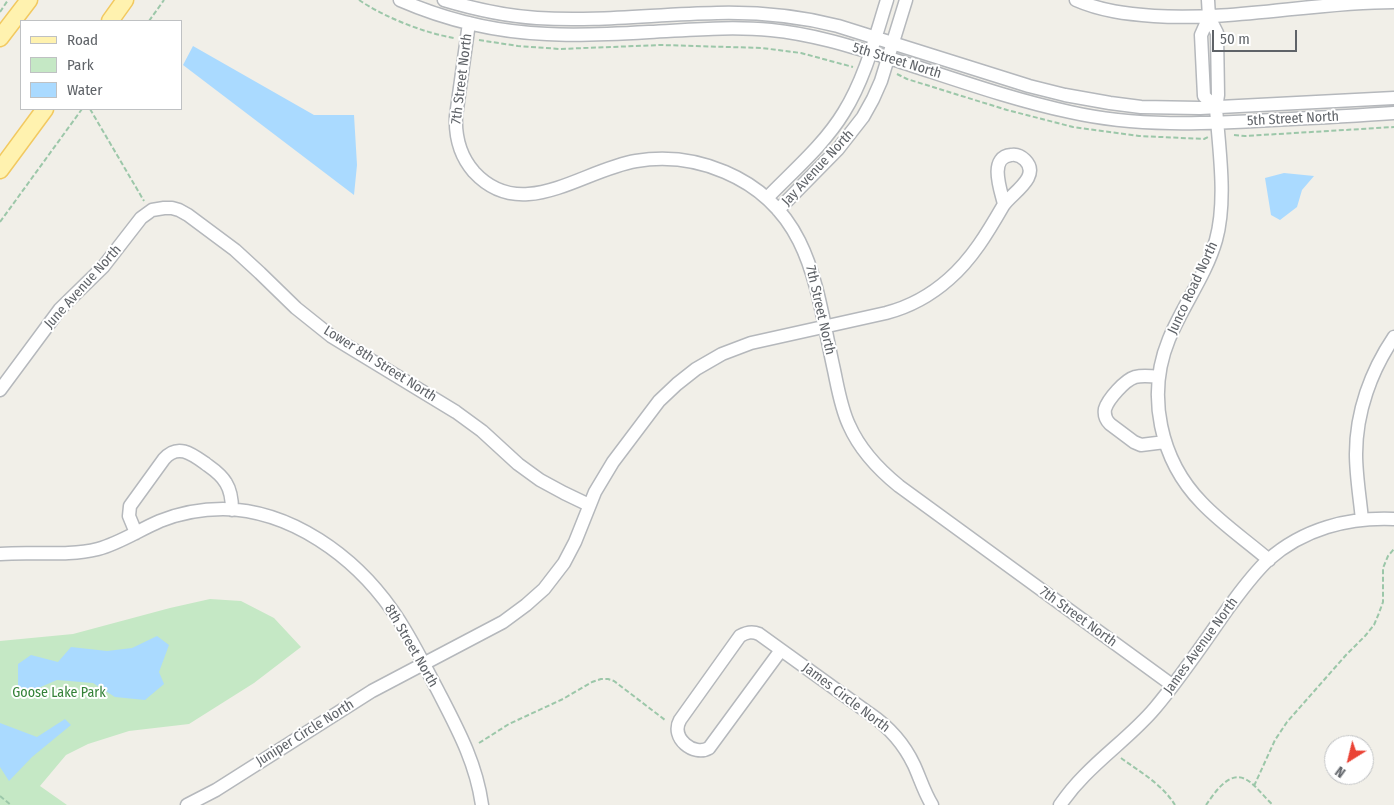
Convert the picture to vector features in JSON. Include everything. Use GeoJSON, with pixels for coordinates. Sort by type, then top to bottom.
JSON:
{"type":"FeatureCollection","features":[{"type":"Feature","properties":{"kind":"main road"},"geometry":{"type":"LineString","coordinates":[[0,38],[29,0]]}},
{"type":"Feature","properties":{"kind":"main road"},"geometry":{"type":"LineString","coordinates":[[111,20],[125,0]]}},
{"type":"Feature","properties":{"kind":"main road"},"geometry":{"type":"LineString","coordinates":[[0,170],[44,110]]}},
{"type":"Feature","properties":{"kind":"street","name":"5th Street North"},"geometry":{"type":"LineString","coordinates":[[400,0],[427,11],[469,23],[513,31],[560,35],[725,28],[795,33],[829,40],[1020,99],[1072,113],[1137,122],[1217,124],[1394,113]]}},
{"type":"Feature","properties":{"kind":"street","name":"5th Street North"},"geometry":{"type":"LineString","coordinates":[[444,0],[471,4],[519,16],[557,19],[718,13],[762,14],[814,21],[838,26],[1029,86],[1072,96],[1141,106],[1216,108],[1394,98]]}},
{"type":"Feature","properties":{"kind":"street","name":"Jay Avenue North"},"geometry":{"type":"LineString","coordinates":[[767,198],[822,141],[838,120],[855,92],[875,38],[886,0]]}},
{"type":"Feature","properties":{"kind":"street","name":"Jay Avenue North"},"geometry":{"type":"LineString","coordinates":[[778,210],[838,149],[857,126],[877,91],[906,0]]}},
{"type":"Feature","properties":{"kind":"street"},"geometry":{"type":"LineString","coordinates":[[1076,0],[1089,6],[1108,10],[1180,18],[1394,2]]}},
{"type":"Feature","properties":{"kind":"street","name":"Junco Road North"},"geometry":{"type":"LineString","coordinates":[[1208,0],[1209,17],[1217,33],[1218,95],[1216,108],[1222,200],[1218,233],[1207,263],[1168,341],[1164,353],[1159,377],[1159,411],[1165,442],[1180,475],[1197,498],[1268,560]]}},
{"type":"Feature","properties":{"kind":"street","name":"7th Street North"},"geometry":{"type":"LineString","coordinates":[[469,23],[456,116],[456,132],[460,149],[466,162],[476,174],[489,185],[501,191],[515,194],[535,194],[546,192],[627,163],[649,159],[669,159],[696,162],[719,169],[742,180],[767,198],[794,231],[807,256],[845,416],[857,440],[875,464],[899,486],[1172,685]]}},
{"type":"Feature","properties":{"kind":"street","name":"Juniper Circle North"},"geometry":{"type":"LineString","coordinates":[[188,805],[216,790],[372,691],[503,622],[520,611],[539,594],[568,555],[578,536],[589,505],[609,469],[651,411],[668,392],[691,373],[717,357],[746,344],[893,311],[913,303],[934,291],[955,274],[992,226],[1004,204]]}},
{"type":"Feature","properties":{"kind":"street","name":"Lower 8th Street North"},"geometry":{"type":"LineString","coordinates":[[150,211],[168,208],[179,210],[188,215],[235,250],[296,308],[331,336],[456,412],[482,431],[518,464],[540,480],[589,505]]}},
{"type":"Feature","properties":{"kind":"street","name":"June Avenue North"},"geometry":{"type":"LineString","coordinates":[[0,390],[64,305],[103,267],[138,221],[150,211]]}},
{"type":"Feature","properties":{"kind":"street"},"geometry":{"type":"LineString","coordinates":[[1362,520],[1356,455],[1360,418],[1372,377],[1394,337]]}},
{"type":"Feature","properties":{"kind":"street"},"geometry":{"type":"LineString","coordinates":[[1159,377],[1143,376],[1129,380],[1120,388],[1108,404],[1105,414],[1110,424],[1139,444],[1146,445],[1165,442]]}},
{"type":"Feature","properties":{"kind":"street"},"geometry":{"type":"LineString","coordinates":[[136,533],[129,516],[130,506],[165,457],[174,452],[190,453],[222,476],[230,492],[232,510]]}},
{"type":"Feature","properties":{"kind":"street","name":"8th Street North"},"geometry":{"type":"LineString","coordinates":[[0,554],[27,552],[63,554],[82,552],[106,546],[162,520],[202,510],[256,512],[282,520],[306,532],[341,556],[370,583],[393,611],[424,664],[469,754],[477,777],[482,805]]}},
{"type":"Feature","properties":{"kind":"street","name":"James Avenue North"},"geometry":{"type":"LineString","coordinates":[[1060,805],[1083,776],[1143,722],[1243,589],[1268,560],[1307,534],[1333,525],[1362,520],[1394,519]]}},
{"type":"Feature","properties":{"kind":"street","name":"James Circle North"},"geometry":{"type":"LineString","coordinates":[[782,650],[709,748],[703,751],[696,750],[680,739],[677,731],[679,721],[742,635],[752,632],[758,633],[782,650],[875,717],[890,731],[910,758],[932,805]]}},
{"type":"Feature","properties":{"kind":"path"},"geometry":{"type":"LineString","coordinates":[[0,12],[8,0]]}},
{"type":"Feature","properties":{"kind":"path"},"geometry":{"type":"LineString","coordinates":[[150,20],[164,0]]}},
{"type":"Feature","properties":{"kind":"path"},"geometry":{"type":"LineString","coordinates":[[359,0],[377,11],[398,20],[441,35],[459,39]]}},
{"type":"Feature","properties":{"kind":"path"},"geometry":{"type":"LineString","coordinates":[[475,39],[518,46],[560,49],[660,45],[756,47],[801,53],[853,67]]}},
{"type":"Feature","properties":{"kind":"path"},"geometry":{"type":"LineString","coordinates":[[0,222],[81,110]]}},
{"type":"Feature","properties":{"kind":"path"},"geometry":{"type":"LineString","coordinates":[[91,110],[150,211]]}},
{"type":"Feature","properties":{"kind":"path"},"geometry":{"type":"LineString","coordinates":[[1231,134],[1245,136],[1394,127]]}},
{"type":"Feature","properties":{"kind":"path"},"geometry":{"type":"LineString","coordinates":[[1254,786],[1272,746],[1287,722],[1365,636],[1380,614],[1383,602],[1383,568],[1388,556],[1394,549]]}},
{"type":"Feature","properties":{"kind":"path"},"geometry":{"type":"LineString","coordinates":[[479,743],[509,724],[566,698],[601,679],[611,680],[619,685],[665,720]]}},
{"type":"Feature","properties":{"kind":"path"},"geometry":{"type":"LineString","coordinates":[[1117,754],[1160,787],[1175,805]]}},
{"type":"Feature","properties":{"kind":"path"},"geometry":{"type":"LineString","coordinates":[[1206,805],[1228,779],[1238,777],[1244,778],[1273,805]]}},
{"type":"Feature","properties":{"kind":"path"},"geometry":{"type":"LineString","coordinates":[[0,796],[11,805]]}},
{"type":"Feature","properties":{"kind":"green space","name":"Goose Lake Park"},"geometry":{"type":"Polygon","coordinates":[[[210,599],[241,601],[274,618],[301,647],[254,683],[189,724],[129,731],[88,744],[66,755],[40,786],[67,805],[0,805],[0,641],[73,634],[210,599]]]}},
{"type":"Feature","properties":{"kind":"water"},"geometry":{"type":"Polygon","coordinates":[[[193,46],[314,115],[354,115],[357,165],[354,195],[183,65],[193,46]]]}},
{"type":"Feature","properties":{"kind":"water"},"geometry":{"type":"Polygon","coordinates":[[[1284,173],[1314,176],[1302,190],[1297,207],[1280,220],[1271,215],[1265,178],[1284,173]]]}},
{"type":"Feature","properties":{"kind":"water"},"geometry":{"type":"Polygon","coordinates":[[[157,636],[169,645],[159,672],[164,684],[145,700],[115,697],[93,683],[57,680],[29,692],[18,686],[18,664],[31,655],[58,662],[71,647],[107,651],[132,648],[157,636]]]}},
{"type":"Feature","properties":{"kind":"water"},"geometry":{"type":"Polygon","coordinates":[[[65,719],[71,725],[32,757],[9,781],[0,767],[0,723],[37,737],[65,719]]]}}]}
